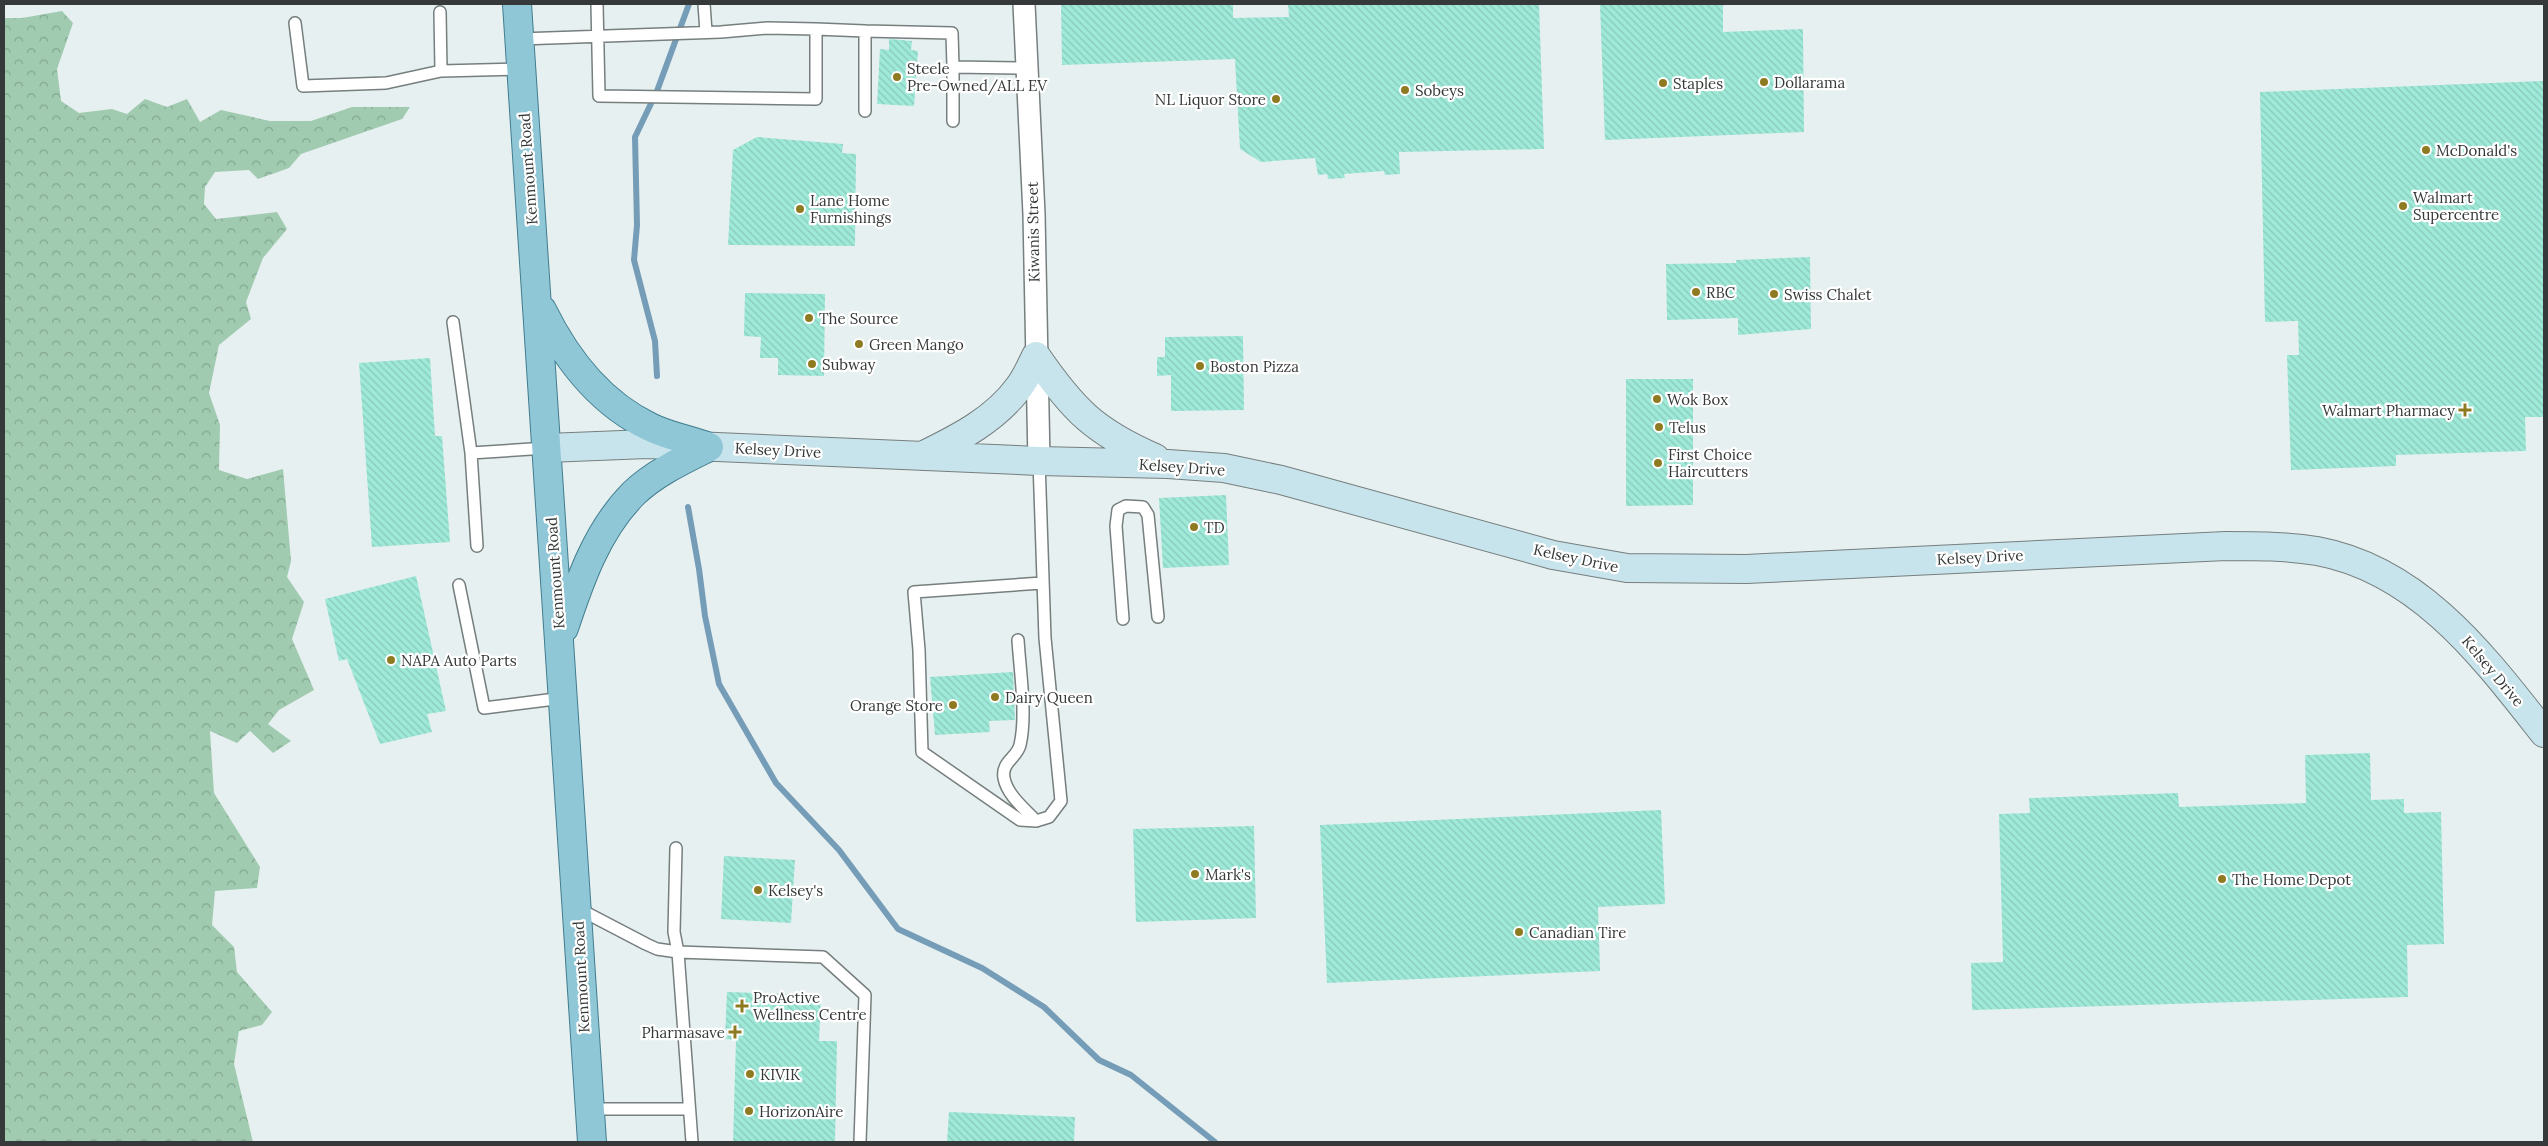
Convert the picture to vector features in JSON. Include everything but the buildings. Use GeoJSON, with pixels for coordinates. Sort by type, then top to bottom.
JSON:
{"type":"FeatureCollection","features":[{"type":"Feature","properties":{"kind":"main road","name":"Kenmount Road"},"geometry":{"type":"LineString","coordinates":[[517,4],[592,1142]]}},
{"type":"Feature","properties":{"kind":"main road"},"geometry":{"type":"LineString","coordinates":[[537,300],[558,343],[574,366],[596,388],[650,427],[709,447]]}},
{"type":"Feature","properties":{"kind":"main road"},"geometry":{"type":"LineString","coordinates":[[922,457],[965,434],[994,413],[1019,387],[1036,356],[1061,392],[1088,420],[1120,443],[1168,464]]}},
{"type":"Feature","properties":{"kind":"main road","name":"Kelsey Drive"},"geometry":{"type":"LineString","coordinates":[[547,448],[647,444],[922,457],[1168,464],[1251,473],[1553,555],[1627,568],[1746,569],[2226,546],[2261,546],[2318,552],[2380,573],[2440,614],[2479,651],[2544,733]]}},
{"type":"Feature","properties":{"kind":"main road"},"geometry":{"type":"LineString","coordinates":[[560,642],[578,584],[614,516],[635,492],[664,471],[709,447]]}},
{"type":"Feature","properties":{"kind":"street","name":"Kiwanis Street"},"geometry":{"type":"LineString","coordinates":[[1024,4],[1034,214],[1039,461]]}},
{"type":"Feature","properties":{"kind":"lane"},"geometry":{"type":"LineString","coordinates":[[597,4],[599,96],[816,100],[816,29]]}},
{"type":"Feature","properties":{"kind":"lane"},"geometry":{"type":"LineString","coordinates":[[704,4],[706,32]]}},
{"type":"Feature","properties":{"kind":"lane"},"geometry":{"type":"LineString","coordinates":[[440,12],[441,71]]}},
{"type":"Feature","properties":{"kind":"lane"},"geometry":{"type":"LineString","coordinates":[[294,23],[303,86],[386,83],[441,71],[521,69]]}},
{"type":"Feature","properties":{"kind":"lane"},"geometry":{"type":"LineString","coordinates":[[520,39],[767,28],[952,33],[953,121]]}},
{"type":"Feature","properties":{"kind":"lane"},"geometry":{"type":"LineString","coordinates":[[865,31],[865,111]]}},
{"type":"Feature","properties":{"kind":"lane"},"geometry":{"type":"LineString","coordinates":[[952,67],[1027,68]]}},
{"type":"Feature","properties":{"kind":"lane"},"geometry":{"type":"LineString","coordinates":[[454,322],[471,453],[476,546]]}},
{"type":"Feature","properties":{"kind":"lane"},"geometry":{"type":"LineString","coordinates":[[471,453],[547,448]]}},
{"type":"Feature","properties":{"kind":"lane"},"geometry":{"type":"LineString","coordinates":[[1039,461],[1042,583],[1061,801],[1049,818],[1036,821],[1020,820],[922,752],[919,650],[914,592],[1042,583]]}},
{"type":"Feature","properties":{"kind":"lane"},"geometry":{"type":"LineString","coordinates":[[1123,619],[1116,526],[1118,510],[1126,506],[1143,508],[1148,515],[1158,617]]}},
{"type":"Feature","properties":{"kind":"lane"},"geometry":{"type":"LineString","coordinates":[[459,585],[484,708],[564,698]]}},
{"type":"Feature","properties":{"kind":"lane"},"geometry":{"type":"LineString","coordinates":[[1018,640],[1022,713],[1020,744],[1018,752],[1004,766],[1004,778],[1015,799],[1036,821]]}},
{"type":"Feature","properties":{"kind":"lane"},"geometry":{"type":"LineString","coordinates":[[676,848],[674,932],[678,952],[692,1142]]}},
{"type":"Feature","properties":{"kind":"lane"},"geometry":{"type":"LineString","coordinates":[[577,908],[657,949],[678,952],[823,957],[865,995],[860,1142]]}},
{"type":"Feature","properties":{"kind":"lane"},"geometry":{"type":"LineString","coordinates":[[589,1109],[689,1109]]}},
{"type":"Feature","properties":{"kind":"green space"},"geometry":{"type":"Polygon","coordinates":[[[62,11],[73,23],[57,69],[61,101],[79,113],[112,109],[127,114],[145,99],[167,107],[187,99],[200,122],[221,110],[270,121],[311,121],[352,107],[410,107],[402,119],[301,154],[289,168],[258,179],[249,170],[215,172],[205,187],[204,204],[216,219],[277,212],[287,229],[263,258],[246,302],[251,319],[219,345],[209,393],[220,425],[219,470],[247,479],[283,469],[291,561],[287,577],[304,602],[292,639],[314,690],[279,710],[268,724],[291,741],[273,753],[250,731],[237,743],[210,731],[214,793],[260,867],[257,888],[215,891],[212,925],[234,947],[237,972],[272,1012],[262,1025],[239,1031],[234,1064],[253,1142],[4,1142],[4,18],[22,18],[62,11]]]}},
{"type":"Feature","properties":{"kind":"waterway"},"geometry":{"type":"LineString","coordinates":[[657,376],[655,341],[634,260],[637,225],[635,137],[657,91],[689,4]]}},
{"type":"Feature","properties":{"kind":"waterway"},"geometry":{"type":"LineString","coordinates":[[688,507],[705,616],[719,684],[776,783],[839,850],[898,929],[982,968],[1044,1007],[1099,1060],[1131,1075],[1215,1142]]}},
{"type":"Feature","properties":{"kind":"place","name":"Steele Pre-Owned/ALL EV"},"geometry":{"type":"Point","coordinates":[897,77]}},
{"type":"Feature","properties":{"kind":"place","name":"Dollarama"},"geometry":{"type":"Point","coordinates":[1764,82]}},
{"type":"Feature","properties":{"kind":"place","name":"Staples"},"geometry":{"type":"Point","coordinates":[1663,83]}},
{"type":"Feature","properties":{"kind":"place","name":"Sobeys"},"geometry":{"type":"Point","coordinates":[1405,90]}},
{"type":"Feature","properties":{"kind":"place","name":"NL Liquor Store"},"geometry":{"type":"Point","coordinates":[1276,99]}},
{"type":"Feature","properties":{"kind":"place","name":"McDonald's"},"geometry":{"type":"Point","coordinates":[2426,150]}},
{"type":"Feature","properties":{"kind":"place","name":"Walmart Supercentre"},"geometry":{"type":"Point","coordinates":[2403,206]}},
{"type":"Feature","properties":{"kind":"place","name":"Lane Home Furnishings"},"geometry":{"type":"Point","coordinates":[800,209]}},
{"type":"Feature","properties":{"kind":"place","name":"RBC"},"geometry":{"type":"Point","coordinates":[1696,292]}},
{"type":"Feature","properties":{"kind":"place","name":"Swiss Chalet"},"geometry":{"type":"Point","coordinates":[1774,294]}},
{"type":"Feature","properties":{"kind":"place","name":"The Source"},"geometry":{"type":"Point","coordinates":[809,318]}},
{"type":"Feature","properties":{"kind":"place","name":"Green Mango"},"geometry":{"type":"Point","coordinates":[859,344]}},
{"type":"Feature","properties":{"kind":"place","name":"Subway"},"geometry":{"type":"Point","coordinates":[812,364]}},
{"type":"Feature","properties":{"kind":"place","name":"Boston Pizza"},"geometry":{"type":"Point","coordinates":[1200,366]}},
{"type":"Feature","properties":{"kind":"place","name":"Wok Box"},"geometry":{"type":"Point","coordinates":[1657,399]}},
{"type":"Feature","properties":{"kind":"place","name":"Walmart Pharmacy"},"geometry":{"type":"Point","coordinates":[2465,410]}},
{"type":"Feature","properties":{"kind":"place","name":"Telus"},"geometry":{"type":"Point","coordinates":[1659,427]}},
{"type":"Feature","properties":{"kind":"place","name":"First Choice Haircutters"},"geometry":{"type":"Point","coordinates":[1658,463]}},
{"type":"Feature","properties":{"kind":"place","name":"TD"},"geometry":{"type":"Point","coordinates":[1194,527]}},
{"type":"Feature","properties":{"kind":"place","name":"NAPA Auto Parts"},"geometry":{"type":"Point","coordinates":[391,660]}},
{"type":"Feature","properties":{"kind":"place","name":"Dairy Queen"},"geometry":{"type":"Point","coordinates":[995,697]}},
{"type":"Feature","properties":{"kind":"place","name":"Orange Store"},"geometry":{"type":"Point","coordinates":[953,705]}},
{"type":"Feature","properties":{"kind":"place","name":"Mark's"},"geometry":{"type":"Point","coordinates":[1195,874]}},
{"type":"Feature","properties":{"kind":"place","name":"The Home Depot"},"geometry":{"type":"Point","coordinates":[2222,879]}},
{"type":"Feature","properties":{"kind":"place","name":"Kelsey's"},"geometry":{"type":"Point","coordinates":[758,890]}},
{"type":"Feature","properties":{"kind":"place","name":"Canadian Tire"},"geometry":{"type":"Point","coordinates":[1519,932]}},
{"type":"Feature","properties":{"kind":"place","name":"ProActive Wellness Centre"},"geometry":{"type":"Point","coordinates":[742,1006]}},
{"type":"Feature","properties":{"kind":"place","name":"Pharmasave"},"geometry":{"type":"Point","coordinates":[735,1032]}},
{"type":"Feature","properties":{"kind":"place","name":"KIVIK"},"geometry":{"type":"Point","coordinates":[750,1074]}},
{"type":"Feature","properties":{"kind":"place","name":"HorizonAire"},"geometry":{"type":"Point","coordinates":[749,1111]}}]}
